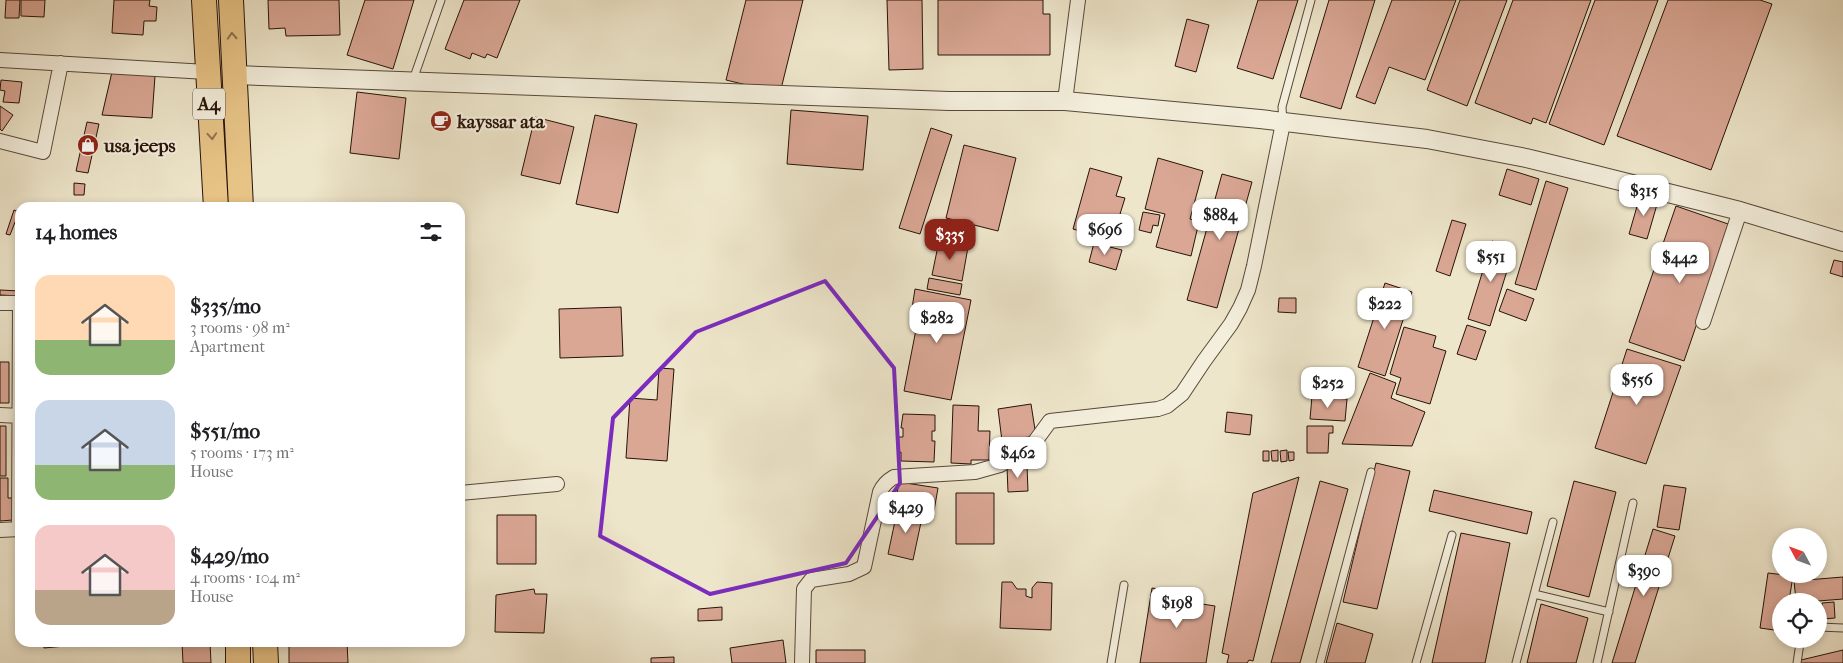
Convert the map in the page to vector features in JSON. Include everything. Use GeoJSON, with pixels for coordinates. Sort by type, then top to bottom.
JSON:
{"type":"FeatureCollection","features":[{"type":"Feature","properties":{"kind":"highway","name":"A4"},"geometry":{"type":"LineString","coordinates":[[204,0],[216,202]]}},
{"type":"Feature","properties":{"kind":"highway","name":"A4"},"geometry":{"type":"LineString","coordinates":[[230,0],[241,202]]}},
{"type":"Feature","properties":{"kind":"highway"},"geometry":{"type":"LineString","coordinates":[[238,647],[238,663]]}},
{"type":"Feature","properties":{"kind":"highway"},"geometry":{"type":"LineString","coordinates":[[265,647],[266,663]]}},
{"type":"Feature","properties":{"kind":"street"},"geometry":{"type":"LineString","coordinates":[[1065,101],[1078,0]]}},
{"type":"Feature","properties":{"kind":"street"},"geometry":{"type":"LineString","coordinates":[[0,60],[207,72]]}},
{"type":"Feature","properties":{"kind":"street"},"geometry":{"type":"LineString","coordinates":[[0,141],[43,152],[61,63]]}},
{"type":"Feature","properties":{"kind":"street"},"geometry":{"type":"LineString","coordinates":[[234,75],[949,101],[1065,101],[1283,122],[1427,139],[1518,156],[1740,211],[1843,242]]}},
{"type":"Feature","properties":{"kind":"street"},"geometry":{"type":"LineString","coordinates":[[802,663],[804,589],[811,580],[855,572],[864,567],[880,492],[889,480],[894,477],[976,472],[989,469],[1000,465],[1031,447],[1050,421],[1158,409],[1168,406],[1182,394],[1231,324],[1248,290],[1283,122]]}},
{"type":"Feature","properties":{"kind":"street"},"geometry":{"type":"LineString","coordinates":[[1703,322],[1740,211]]}},
{"type":"Feature","properties":{"kind":"street"},"geometry":{"type":"LineString","coordinates":[[0,303],[15,303]]}},
{"type":"Feature","properties":{"kind":"street"},"geometry":{"type":"LineString","coordinates":[[0,415],[15,416]]}},
{"type":"Feature","properties":{"kind":"street"},"geometry":{"type":"LineString","coordinates":[[465,493],[557,484]]}},
{"type":"Feature","properties":{"kind":"street"},"geometry":{"type":"LineString","coordinates":[[0,530],[15,529]]}},
{"type":"Feature","properties":{"kind":"lane"},"geometry":{"type":"LineString","coordinates":[[412,82],[441,0]]}},
{"type":"Feature","properties":{"kind":"lane"},"geometry":{"type":"LineString","coordinates":[[1283,122],[1282,107],[1311,0]]}},
{"type":"Feature","properties":{"kind":"lane"},"geometry":{"type":"LineString","coordinates":[[1320,663],[1371,472]]}},
{"type":"Feature","properties":{"kind":"lane"},"geometry":{"type":"LineString","coordinates":[[1597,663],[1633,503]]}},
{"type":"Feature","properties":{"kind":"lane"},"geometry":{"type":"LineString","coordinates":[[1516,663],[1553,522]]}},
{"type":"Feature","properties":{"kind":"lane"},"geometry":{"type":"LineString","coordinates":[[1416,663],[1452,534]]}},
{"type":"Feature","properties":{"kind":"lane"},"geometry":{"type":"LineString","coordinates":[[1111,663],[1124,586]]}},
{"type":"Feature","properties":{"kind":"lane"},"geometry":{"type":"LineString","coordinates":[[1534,594],[1609,612]]}},
{"type":"Feature","properties":{"kind":"lane"},"geometry":{"type":"LineString","coordinates":[[1827,627],[1843,628]]}},
{"type":"Feature","properties":{"kind":"lane"},"geometry":{"type":"LineString","coordinates":[[1797,663],[1799,648]]}},
{"type":"Feature","properties":{"kind":"highlighted area"},"geometry":{"type":"Polygon","coordinates":[[[825,281],[894,368],[900,483],[846,563],[710,594],[600,536],[613,418],[696,332],[825,281]]]}},
{"type":"Feature","properties":{"kind":"building"},"geometry":{"type":"Polygon","coordinates":[[[6,0],[20,0],[19,18],[5,18],[6,0]]]}},
{"type":"Feature","properties":{"kind":"building"},"geometry":{"type":"Polygon","coordinates":[[[21,0],[45,0],[44,17],[21,16],[21,0]]]}},
{"type":"Feature","properties":{"kind":"building"},"geometry":{"type":"Polygon","coordinates":[[[114,0],[150,0],[149,6],[157,7],[156,21],[144,21],[143,35],[112,33],[114,0]]]}},
{"type":"Feature","properties":{"kind":"building"},"geometry":{"type":"Polygon","coordinates":[[[268,0],[339,0],[340,35],[286,36],[285,28],[269,29],[268,0]]]}},
{"type":"Feature","properties":{"kind":"building"},"geometry":{"type":"Polygon","coordinates":[[[365,0],[414,0],[393,69],[347,55],[365,0]]]}},
{"type":"Feature","properties":{"kind":"building"},"geometry":{"type":"Polygon","coordinates":[[[464,0],[520,0],[497,58],[487,54],[485,58],[472,53],[470,59],[445,49],[464,0]]]}},
{"type":"Feature","properties":{"kind":"building"},"geometry":{"type":"Polygon","coordinates":[[[746,0],[803,0],[780,93],[726,80],[746,0]]]}},
{"type":"Feature","properties":{"kind":"building"},"geometry":{"type":"Polygon","coordinates":[[[887,0],[922,0],[923,69],[889,70],[887,0]]]}},
{"type":"Feature","properties":{"kind":"building"},"geometry":{"type":"Polygon","coordinates":[[[938,0],[1043,0],[1043,14],[1050,14],[1050,55],[938,55],[938,0]]]}},
{"type":"Feature","properties":{"kind":"building"},"geometry":{"type":"Polygon","coordinates":[[[1258,0],[1298,0],[1273,79],[1237,68],[1258,0]]]}},
{"type":"Feature","properties":{"kind":"building"},"geometry":{"type":"Polygon","coordinates":[[[1329,0],[1375,0],[1341,109],[1300,97],[1329,0]]]}},
{"type":"Feature","properties":{"kind":"building"},"geometry":{"type":"Polygon","coordinates":[[[1392,0],[1456,0],[1425,80],[1389,67],[1375,104],[1356,97],[1392,0]]]}},
{"type":"Feature","properties":{"kind":"building"},"geometry":{"type":"Polygon","coordinates":[[[1460,0],[1507,0],[1467,106],[1427,90],[1460,0]]]}},
{"type":"Feature","properties":{"kind":"building"},"geometry":{"type":"Polygon","coordinates":[[[1513,0],[1591,0],[1546,123],[1533,118],[1531,124],[1475,103],[1513,0]]]}},
{"type":"Feature","properties":{"kind":"building"},"geometry":{"type":"Polygon","coordinates":[[[1595,0],[1658,0],[1604,145],[1549,124],[1595,0]]]}},
{"type":"Feature","properties":{"kind":"building"},"geometry":{"type":"Polygon","coordinates":[[[1668,0],[1760,0],[1772,4],[1711,170],[1617,136],[1668,0]]]}},
{"type":"Feature","properties":{"kind":"building"},"geometry":{"type":"Polygon","coordinates":[[[1187,19],[1209,25],[1196,72],[1175,66],[1187,19]]]}},
{"type":"Feature","properties":{"kind":"building"},"geometry":{"type":"Polygon","coordinates":[[[112,72],[155,76],[152,118],[102,115],[112,72]]]}},
{"type":"Feature","properties":{"kind":"building"},"geometry":{"type":"Polygon","coordinates":[[[1,80],[22,82],[19,103],[3,102],[5,91],[0,90],[1,80]]]}},
{"type":"Feature","properties":{"kind":"building"},"geometry":{"type":"Polygon","coordinates":[[[357,92],[406,98],[399,159],[350,153],[357,92]]]}},
{"type":"Feature","properties":{"kind":"building"},"geometry":{"type":"Polygon","coordinates":[[[0,106],[13,115],[2,131],[0,129],[0,106]]]}},
{"type":"Feature","properties":{"kind":"building"},"geometry":{"type":"Polygon","coordinates":[[[791,110],[868,116],[863,170],[787,164],[791,110]]]}},
{"type":"Feature","properties":{"kind":"building"},"geometry":{"type":"Polygon","coordinates":[[[595,115],[637,124],[618,213],[576,204],[595,115]]]}},
{"type":"Feature","properties":{"kind":"building"},"geometry":{"type":"Polygon","coordinates":[[[535,117],[574,127],[560,184],[521,175],[535,117]]]}},
{"type":"Feature","properties":{"kind":"building"},"geometry":{"type":"Polygon","coordinates":[[[87,122],[99,124],[88,173],[76,171],[87,122]]]}},
{"type":"Feature","properties":{"kind":"building"},"geometry":{"type":"Polygon","coordinates":[[[931,128],[952,135],[920,234],[899,228],[931,128]]]}},
{"type":"Feature","properties":{"kind":"building"},"geometry":{"type":"Polygon","coordinates":[[[964,145],[1016,158],[998,231],[946,218],[964,145]]]}},
{"type":"Feature","properties":{"kind":"building"},"geometry":{"type":"Polygon","coordinates":[[[1158,158],[1203,171],[1190,219],[1199,222],[1191,256],[1156,247],[1165,214],[1145,209],[1158,158]]]}},
{"type":"Feature","properties":{"kind":"building"},"geometry":{"type":"Polygon","coordinates":[[[1090,168],[1122,177],[1116,196],[1125,198],[1120,214],[1127,216],[1120,242],[1073,229],[1090,168]]]}},
{"type":"Feature","properties":{"kind":"building"},"geometry":{"type":"Polygon","coordinates":[[[1507,169],[1539,179],[1531,205],[1499,195],[1507,169]]]}},
{"type":"Feature","properties":{"kind":"building"},"geometry":{"type":"Polygon","coordinates":[[[1222,174],[1252,182],[1217,308],[1187,300],[1222,174]]]}},
{"type":"Feature","properties":{"kind":"building"},"geometry":{"type":"Polygon","coordinates":[[[1546,181],[1568,188],[1536,290],[1515,284],[1546,181]]]}},
{"type":"Feature","properties":{"kind":"building"},"geometry":{"type":"Polygon","coordinates":[[[74,183],[85,184],[84,195],[74,195],[74,183]]]}},
{"type":"Feature","properties":{"kind":"building"},"geometry":{"type":"Polygon","coordinates":[[[1640,196],[1658,201],[1647,239],[1629,234],[1640,196]]]}},
{"type":"Feature","properties":{"kind":"building"},"geometry":{"type":"Polygon","coordinates":[[[1676,206],[1731,225],[1684,361],[1629,342],[1676,206]]]}},
{"type":"Feature","properties":{"kind":"building"},"geometry":{"type":"Polygon","coordinates":[[[14,210],[15,222],[10,235],[6,234],[14,210]]]}},
{"type":"Feature","properties":{"kind":"building"},"geometry":{"type":"Polygon","coordinates":[[[1143,212],[1160,215],[1158,226],[1153,225],[1151,233],[1139,230],[1143,212]]]}},
{"type":"Feature","properties":{"kind":"building"},"geometry":{"type":"Polygon","coordinates":[[[1452,220],[1466,224],[1450,276],[1436,271],[1452,220]]]}},
{"type":"Feature","properties":{"kind":"building"},"geometry":{"type":"Polygon","coordinates":[[[939,241],[968,247],[962,281],[932,275],[939,241]]]}},
{"type":"Feature","properties":{"kind":"building"},"geometry":{"type":"Polygon","coordinates":[[[1492,241],[1514,248],[1490,326],[1468,319],[1492,241]]]}},
{"type":"Feature","properties":{"kind":"building"},"geometry":{"type":"Polygon","coordinates":[[[1094,243],[1122,250],[1116,270],[1089,262],[1094,243]]]}},
{"type":"Feature","properties":{"kind":"building"},"geometry":{"type":"Polygon","coordinates":[[[1834,260],[1843,262],[1843,277],[1830,273],[1834,260]]]}},
{"type":"Feature","properties":{"kind":"building"},"geometry":{"type":"Polygon","coordinates":[[[929,278],[962,284],[960,295],[927,289],[929,278]]]}},
{"type":"Feature","properties":{"kind":"building"},"geometry":{"type":"Polygon","coordinates":[[[1385,283],[1412,292],[1385,376],[1358,367],[1385,283]]]}},
{"type":"Feature","properties":{"kind":"building"},"geometry":{"type":"Polygon","coordinates":[[[915,289],[971,300],[951,400],[904,391],[920,309],[912,308],[915,289]]]}},
{"type":"Feature","properties":{"kind":"building"},"geometry":{"type":"Polygon","coordinates":[[[1507,289],[1534,299],[1526,321],[1499,311],[1507,289]]]}},
{"type":"Feature","properties":{"kind":"building"},"geometry":{"type":"Polygon","coordinates":[[[0,290],[15,291],[15,296],[0,295],[0,290]]]}},
{"type":"Feature","properties":{"kind":"building"},"geometry":{"type":"Polygon","coordinates":[[[1279,298],[1296,298],[1296,313],[1278,312],[1279,298]]]}},
{"type":"Feature","properties":{"kind":"building"},"geometry":{"type":"Polygon","coordinates":[[[621,307],[623,356],[560,358],[559,309],[621,307]]]}},
{"type":"Feature","properties":{"kind":"building"},"geometry":{"type":"Polygon","coordinates":[[[1467,325],[1486,331],[1476,360],[1457,354],[1467,325]]]}},
{"type":"Feature","properties":{"kind":"building"},"geometry":{"type":"Polygon","coordinates":[[[1404,327],[1436,336],[1433,347],[1446,351],[1430,404],[1396,394],[1401,378],[1390,374],[1404,327]]]}},
{"type":"Feature","properties":{"kind":"building"},"geometry":{"type":"Polygon","coordinates":[[[1627,349],[1681,366],[1646,464],[1595,448],[1627,349]]]}},
{"type":"Feature","properties":{"kind":"building"},"geometry":{"type":"Polygon","coordinates":[[[0,362],[9,362],[9,403],[0,403],[0,362]]]}},
{"type":"Feature","properties":{"kind":"building"},"geometry":{"type":"Polygon","coordinates":[[[659,368],[674,369],[667,461],[626,458],[630,398],[657,400],[659,368]]]}},
{"type":"Feature","properties":{"kind":"building"},"geometry":{"type":"Polygon","coordinates":[[[1370,373],[1396,383],[1391,398],[1425,412],[1412,446],[1342,444],[1370,373]]]}},
{"type":"Feature","properties":{"kind":"building"},"geometry":{"type":"Polygon","coordinates":[[[1312,396],[1347,399],[1345,421],[1310,419],[1312,396]]]}},
{"type":"Feature","properties":{"kind":"building"},"geometry":{"type":"Polygon","coordinates":[[[1031,404],[1036,436],[1002,441],[998,409],[1031,404]]]}},
{"type":"Feature","properties":{"kind":"building"},"geometry":{"type":"Polygon","coordinates":[[[953,405],[979,406],[978,431],[990,431],[989,460],[971,460],[971,464],[951,463],[953,405]]]}},
{"type":"Feature","properties":{"kind":"building"},"geometry":{"type":"Polygon","coordinates":[[[1227,412],[1252,415],[1250,435],[1225,432],[1227,412]]]}},
{"type":"Feature","properties":{"kind":"building"},"geometry":{"type":"Polygon","coordinates":[[[903,414],[935,415],[935,431],[932,431],[932,441],[935,441],[934,462],[901,461],[901,452],[898,453],[898,437],[903,437],[903,428],[901,428],[903,414]]]}},
{"type":"Feature","properties":{"kind":"building"},"geometry":{"type":"Polygon","coordinates":[[[0,426],[6,426],[6,476],[0,476],[0,426]]]}},
{"type":"Feature","properties":{"kind":"building"},"geometry":{"type":"Polygon","coordinates":[[[1307,426],[1333,426],[1333,433],[1329,433],[1328,453],[1307,453],[1307,426]]]}},
{"type":"Feature","properties":{"kind":"building"},"geometry":{"type":"Polygon","coordinates":[[[1278,450],[1278,461],[1272,461],[1271,451],[1278,450]]]}},
{"type":"Feature","properties":{"kind":"building"},"geometry":{"type":"Polygon","coordinates":[[[1287,450],[1287,461],[1281,462],[1280,451],[1287,450]]]}},
{"type":"Feature","properties":{"kind":"building"},"geometry":{"type":"Polygon","coordinates":[[[1263,451],[1269,451],[1269,461],[1263,461],[1263,451]]]}},
{"type":"Feature","properties":{"kind":"building"},"geometry":{"type":"Polygon","coordinates":[[[1288,452],[1294,452],[1294,460],[1289,461],[1288,452]]]}},
{"type":"Feature","properties":{"kind":"building"},"geometry":{"type":"Polygon","coordinates":[[[1376,463],[1410,471],[1377,609],[1343,602],[1376,463]]]}},
{"type":"Feature","properties":{"kind":"building"},"geometry":{"type":"Polygon","coordinates":[[[1027,466],[1028,491],[1008,492],[1007,467],[1027,466]]]}},
{"type":"Feature","properties":{"kind":"building"},"geometry":{"type":"Polygon","coordinates":[[[1299,477],[1253,661],[1249,660],[1247,663],[1227,663],[1229,655],[1222,653],[1253,493],[1299,477]]]}},
{"type":"Feature","properties":{"kind":"building"},"geometry":{"type":"Polygon","coordinates":[[[0,478],[8,478],[8,498],[13,498],[13,520],[0,521],[0,478]]]}},
{"type":"Feature","properties":{"kind":"building"},"geometry":{"type":"Polygon","coordinates":[[[1320,481],[1348,489],[1300,663],[1271,663],[1320,481]]]}},
{"type":"Feature","properties":{"kind":"building"},"geometry":{"type":"Polygon","coordinates":[[[1574,481],[1616,492],[1589,597],[1547,586],[1574,481]]]}},
{"type":"Feature","properties":{"kind":"building"},"geometry":{"type":"Polygon","coordinates":[[[899,482],[938,488],[934,511],[895,505],[899,482]]]}},
{"type":"Feature","properties":{"kind":"building"},"geometry":{"type":"Polygon","coordinates":[[[1664,485],[1686,488],[1679,530],[1657,527],[1664,485]]]}},
{"type":"Feature","properties":{"kind":"building"},"geometry":{"type":"Polygon","coordinates":[[[1434,490],[1532,512],[1527,534],[1429,511],[1434,490]]]}},
{"type":"Feature","properties":{"kind":"building"},"geometry":{"type":"Polygon","coordinates":[[[956,493],[994,493],[994,544],[956,544],[956,493]]]}},
{"type":"Feature","properties":{"kind":"building"},"geometry":{"type":"Polygon","coordinates":[[[898,507],[923,513],[913,560],[888,554],[898,507]]]}},
{"type":"Feature","properties":{"kind":"building"},"geometry":{"type":"Polygon","coordinates":[[[497,515],[536,515],[536,564],[497,564],[497,515]]]}},
{"type":"Feature","properties":{"kind":"building"},"geometry":{"type":"Polygon","coordinates":[[[1653,529],[1675,536],[1635,663],[1612,663],[1653,529]]]}},
{"type":"Feature","properties":{"kind":"building"},"geometry":{"type":"Polygon","coordinates":[[[1461,533],[1510,543],[1485,663],[1432,663],[1461,533]]]}},
{"type":"Feature","properties":{"kind":"building"},"geometry":{"type":"Polygon","coordinates":[[[1768,573],[1772,573],[1772,583],[1792,583],[1790,593],[1772,593],[1772,630],[1760,628],[1768,573]]]}},
{"type":"Feature","properties":{"kind":"building"},"geometry":{"type":"Polygon","coordinates":[[[1843,577],[1843,599],[1827,600],[1827,593],[1795,593],[1794,583],[1827,583],[1828,578],[1843,577]]]}},
{"type":"Feature","properties":{"kind":"building"},"geometry":{"type":"Polygon","coordinates":[[[1002,582],[1012,582],[1017,589],[1026,589],[1026,596],[1032,598],[1032,588],[1037,582],[1052,583],[1051,630],[1000,628],[1002,582]]]}},
{"type":"Feature","properties":{"kind":"building"},"geometry":{"type":"Polygon","coordinates":[[[1152,588],[1191,594],[1189,602],[1215,606],[1206,663],[1140,663],[1152,588]]]}},
{"type":"Feature","properties":{"kind":"building"},"geometry":{"type":"Polygon","coordinates":[[[534,589],[535,594],[547,594],[544,633],[495,632],[496,595],[534,589]]]}},
{"type":"Feature","properties":{"kind":"building"},"geometry":{"type":"Polygon","coordinates":[[[1834,602],[1835,618],[1827,619],[1827,603],[1834,602]]]}},
{"type":"Feature","properties":{"kind":"building"},"geometry":{"type":"Polygon","coordinates":[[[1541,604],[1588,618],[1576,663],[1527,663],[1541,604]]]}},
{"type":"Feature","properties":{"kind":"building"},"geometry":{"type":"Polygon","coordinates":[[[722,607],[722,620],[698,621],[698,609],[722,607]]]}},
{"type":"Feature","properties":{"kind":"building"},"geometry":{"type":"Polygon","coordinates":[[[1337,623],[1373,634],[1365,663],[1326,663],[1337,623]]]}},
{"type":"Feature","properties":{"kind":"building"},"geometry":{"type":"Polygon","coordinates":[[[783,640],[786,663],[732,663],[730,648],[783,640]]]}},
{"type":"Feature","properties":{"kind":"building"},"geometry":{"type":"Polygon","coordinates":[[[182,647],[210,647],[211,663],[183,663],[182,647]]]}},
{"type":"Feature","properties":{"kind":"building"},"geometry":{"type":"Polygon","coordinates":[[[289,647],[347,647],[348,663],[289,663],[289,647]]]}},
{"type":"Feature","properties":{"kind":"building"},"geometry":{"type":"Polygon","coordinates":[[[816,650],[865,650],[865,663],[816,663],[816,650]]]}},
{"type":"Feature","properties":{"kind":"building"},"geometry":{"type":"Polygon","coordinates":[[[1843,650],[1843,663],[1800,663],[1801,660],[1843,650]]]}},
{"type":"Feature","properties":{"kind":"building"},"geometry":{"type":"Polygon","coordinates":[[[674,657],[674,663],[651,663],[651,658],[674,657]]]}},
{"type":"Feature","properties":{"kind":"place","name":"kayssar ata"},"geometry":{"type":"Point","coordinates":[441,121]}},
{"type":"Feature","properties":{"kind":"place","name":"usa jeeps"},"geometry":{"type":"Point","coordinates":[88,145]}}]}
